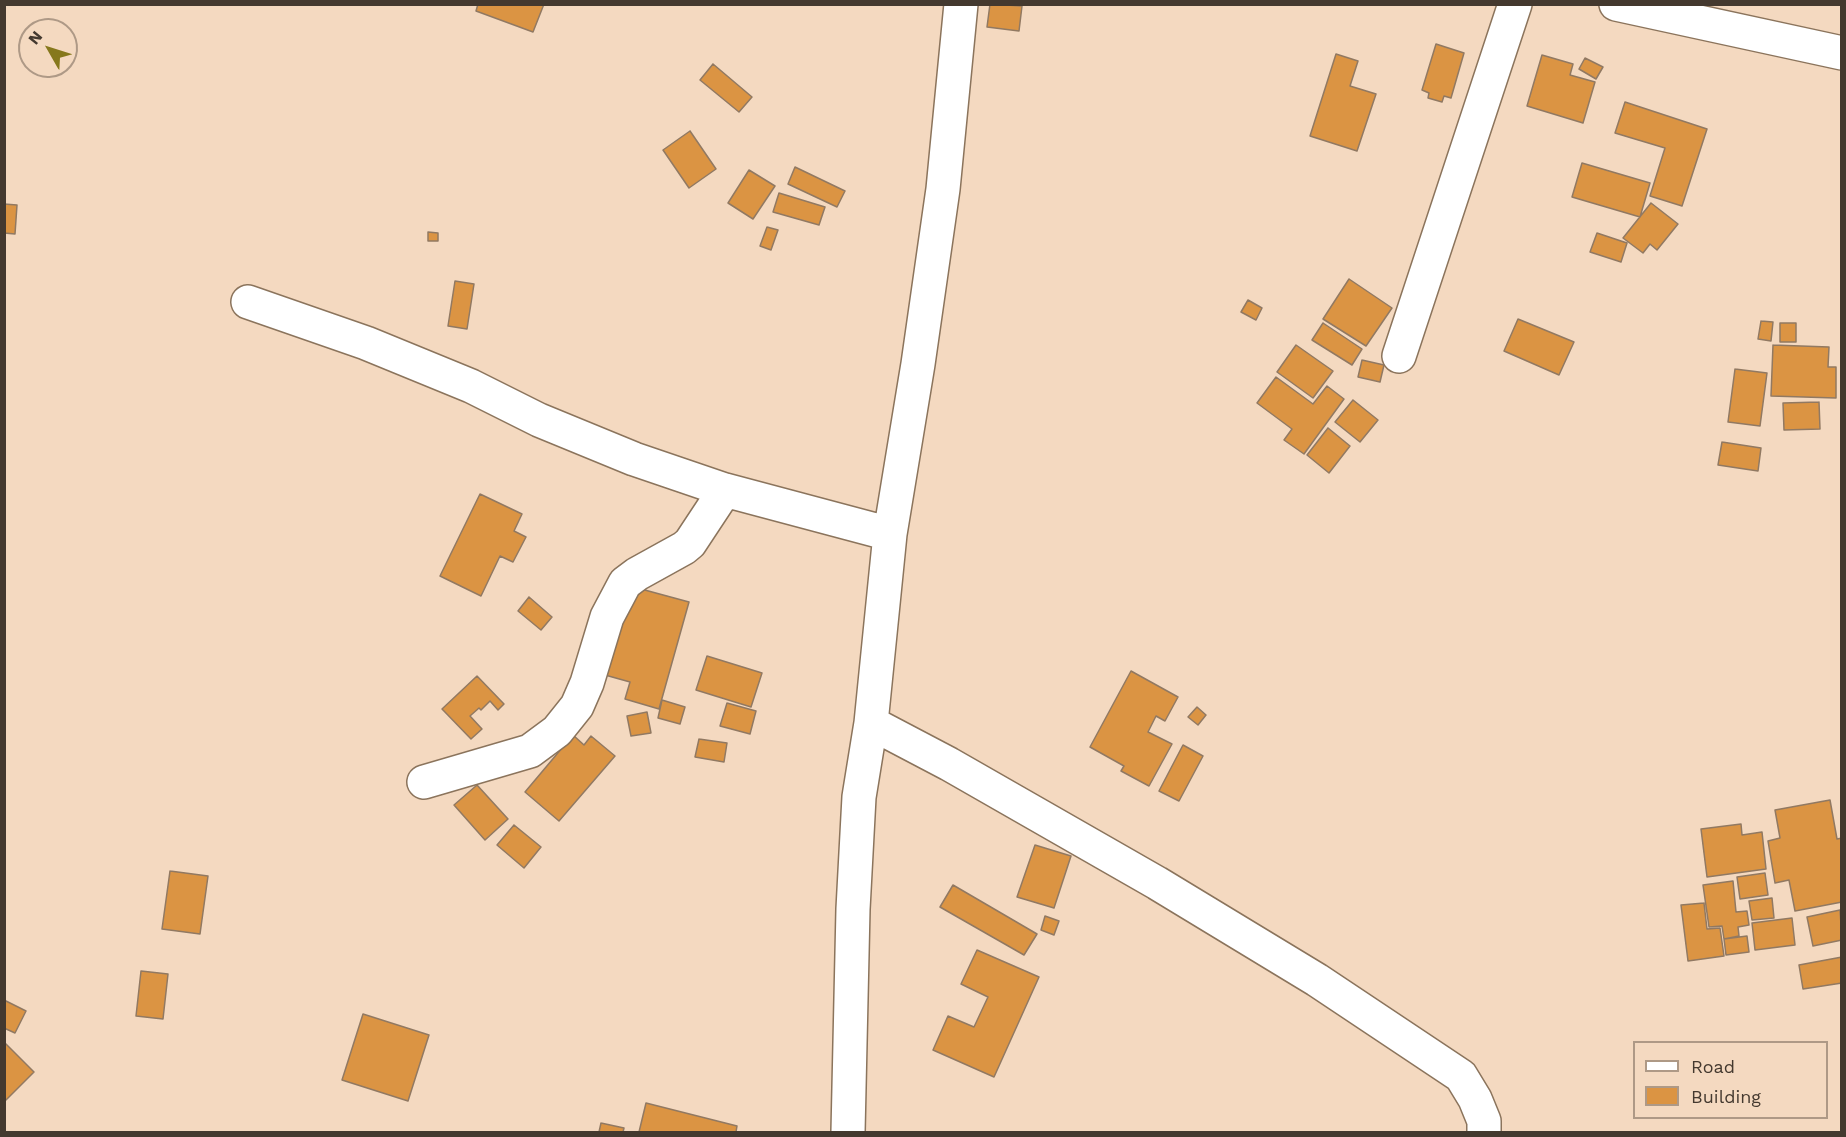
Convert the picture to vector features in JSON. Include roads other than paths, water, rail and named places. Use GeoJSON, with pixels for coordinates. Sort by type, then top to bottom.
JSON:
{"type":"FeatureCollection","features":[{"type":"Feature","properties":{"kind":"street"},"geometry":{"type":"LineString","coordinates":[[848,1132],[854,887],[859,797],[870,723],[890,534],[918,364],[943,189],[961,4]]}},
{"type":"Feature","properties":{"kind":"street"},"geometry":{"type":"LineString","coordinates":[[1399,356],[1515,4]]}},
{"type":"Feature","properties":{"kind":"street"},"geometry":{"type":"LineString","coordinates":[[1616,4],[1842,53]]}},
{"type":"Feature","properties":{"kind":"street"},"geometry":{"type":"LineString","coordinates":[[248,302],[366,343],[471,386],[539,420],[634,459],[725,490],[890,534]]}},
{"type":"Feature","properties":{"kind":"street"},"geometry":{"type":"LineString","coordinates":[[424,782],[530,751],[557,731],[577,706],[588,683],[608,617],[625,583],[637,574],[684,549],[725,490]]}},
{"type":"Feature","properties":{"kind":"street"},"geometry":{"type":"LineString","coordinates":[[870,723],[949,764],[1157,883],[1327,986],[1461,1076],[1475,1099],[1484,1121],[1484,1132]]}}]}
